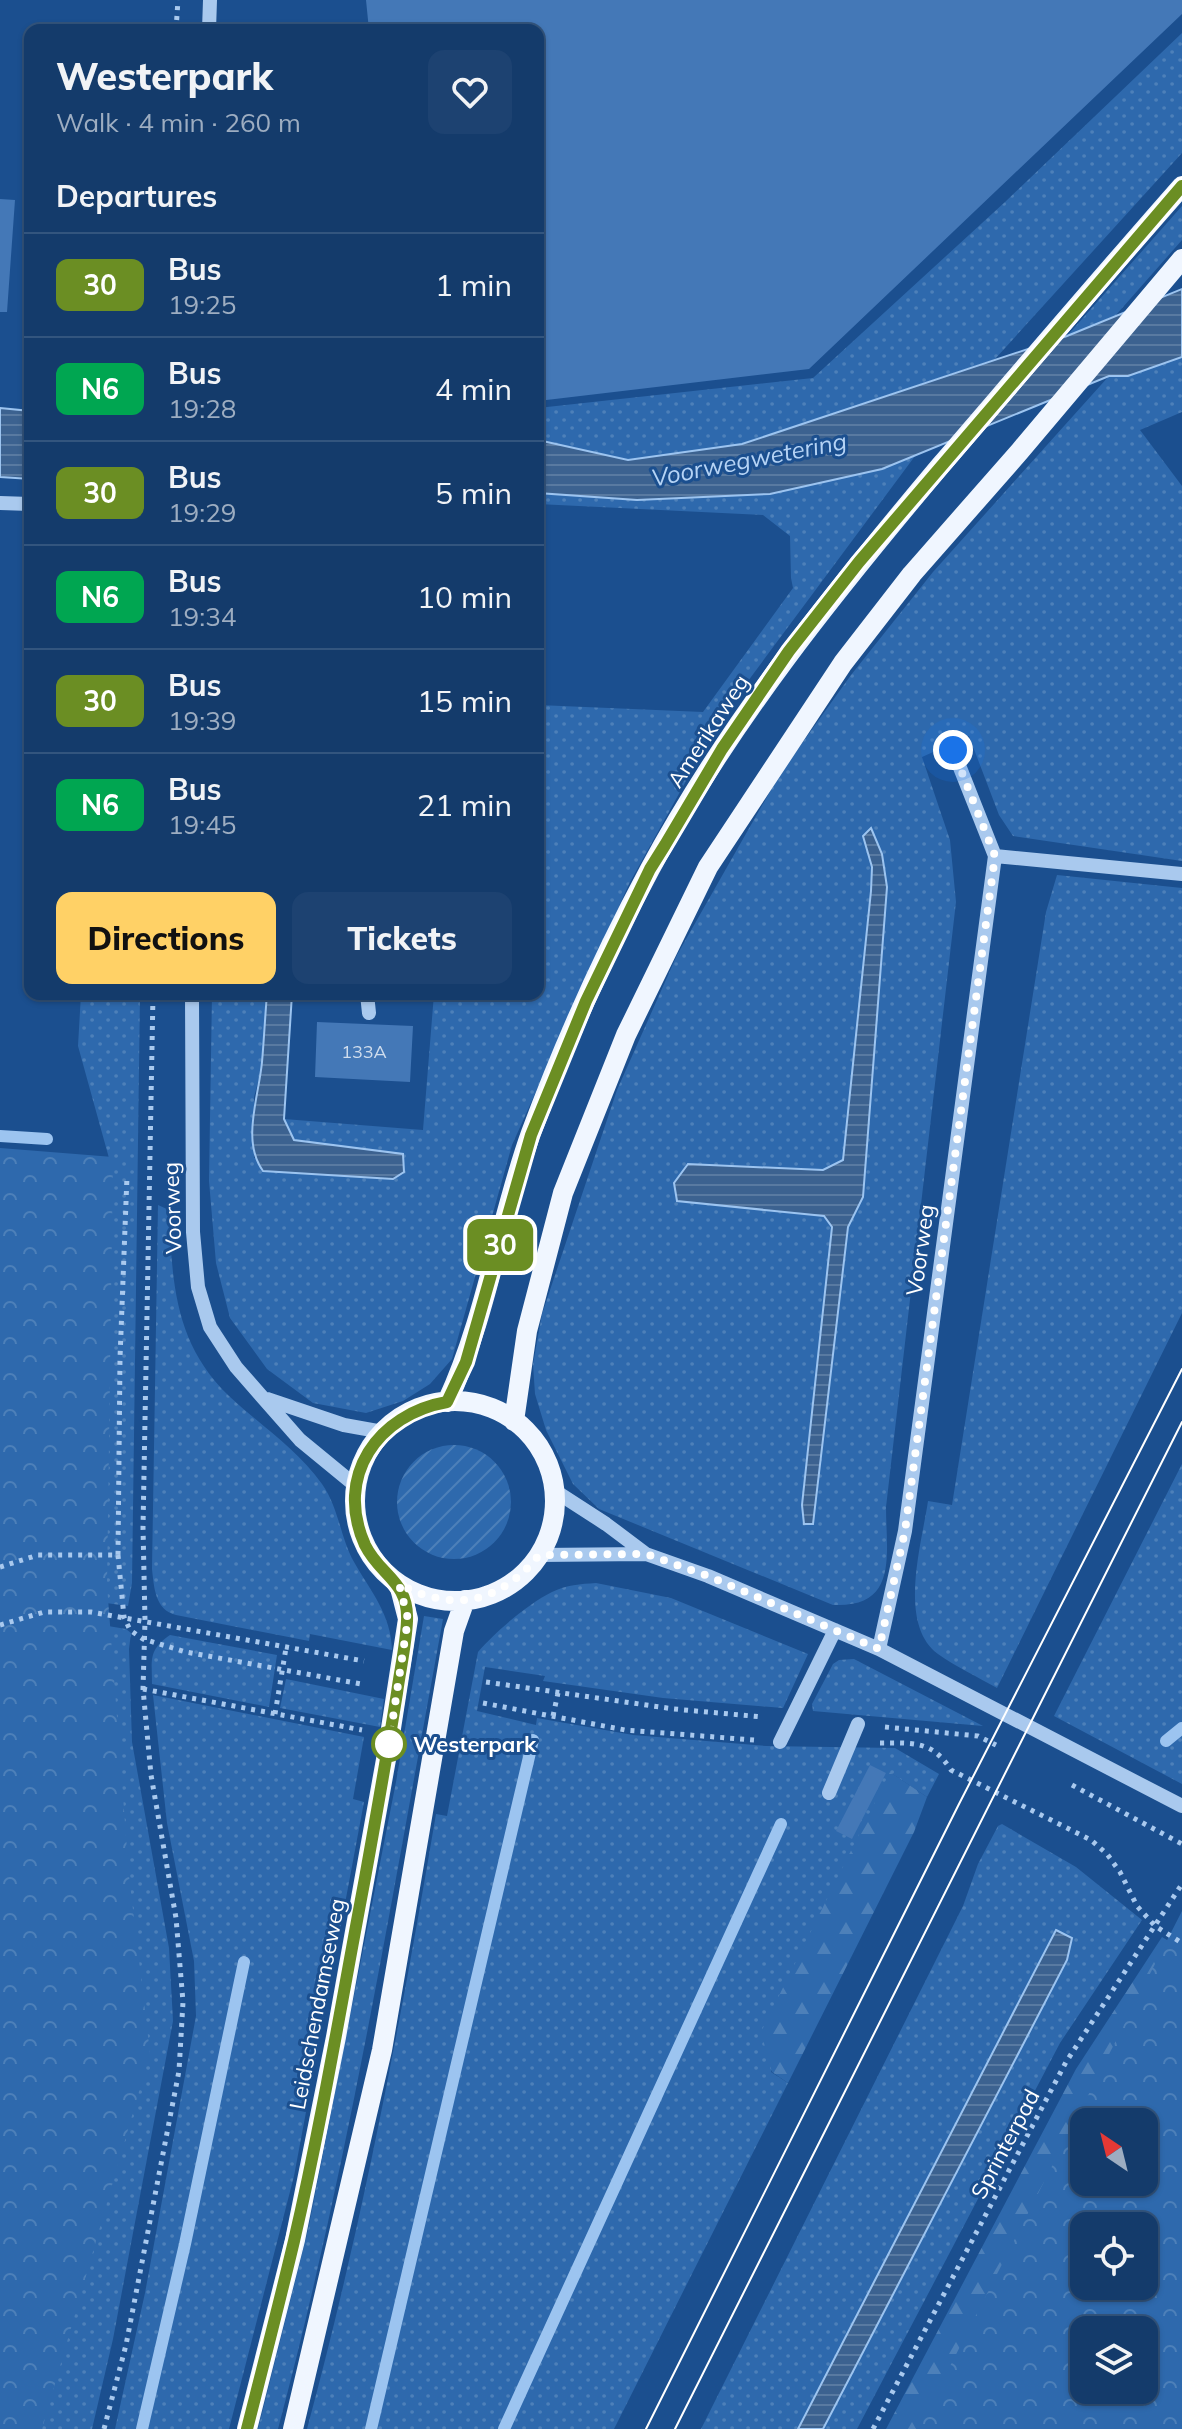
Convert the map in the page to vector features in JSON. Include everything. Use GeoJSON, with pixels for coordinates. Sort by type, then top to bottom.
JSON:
{"type":"FeatureCollection","features":[{"type":"Feature","properties":{"kind":"main road","name":"Amerikaweg"},"geometry":{"type":"LineString","coordinates":[[447,1402],[466,1362],[531,1135],[586,1001],[650,869],[722,749],[789,651],[859,562],[1182,186]]}},
{"type":"Feature","properties":{"kind":"main road"},"geometry":{"type":"LineString","coordinates":[[514,1421],[527,1331],[563,1193],[626,1035],[708,867],[843,663],[912,574],[1182,259]]}},
{"type":"Feature","properties":{"kind":"main road"},"geometry":{"type":"LineString","coordinates":[[447,1402],[482,1405],[514,1421],[542,1451],[555,1491],[549,1535],[539,1555],[508,1586],[488,1596],[443,1600],[420,1595],[399,1584],[375,1562],[356,1518],[356,1486],[366,1456],[383,1432],[413,1411],[447,1402]]}},
{"type":"Feature","properties":{"kind":"main road","name":"Leidschendamseweg"},"geometry":{"type":"LineString","coordinates":[[247,2429],[295,2240],[336,2037],[387,1754],[408,1619],[399,1584]]}},
{"type":"Feature","properties":{"kind":"main road"},"geometry":{"type":"LineString","coordinates":[[293,2429],[382,2050],[454,1631],[465,1600]]}},
{"type":"Feature","properties":{"kind":"street"},"geometry":{"type":"LineString","coordinates":[[209,24],[210,0]]}},
{"type":"Feature","properties":{"kind":"street"},"geometry":{"type":"LineString","coordinates":[[0,503],[24,504]]}},
{"type":"Feature","properties":{"kind":"street","name":"Voorweg"},"geometry":{"type":"LineString","coordinates":[[879,1649],[905,1531],[995,856],[953,750]]}},
{"type":"Feature","properties":{"kind":"street"},"geometry":{"type":"LineString","coordinates":[[995,856],[1182,874]]}},
{"type":"Feature","properties":{"kind":"street","name":"Voorweg"},"geometry":{"type":"LineString","coordinates":[[192,1000],[192,1193],[198,1287],[210,1327],[236,1367],[300,1440],[356,1486]]}},
{"type":"Feature","properties":{"kind":"street"},"geometry":{"type":"LineString","coordinates":[[368,1000],[369,1013]]}},
{"type":"Feature","properties":{"kind":"street","name":"Voorweg"},"geometry":{"type":"LineString","coordinates":[[267,1399],[344,1425],[383,1432]]}},
{"type":"Feature","properties":{"kind":"street"},"geometry":{"type":"LineString","coordinates":[[555,1491],[646,1554],[708,1576],[879,1649],[1182,1806]]}},
{"type":"Feature","properties":{"kind":"street"},"geometry":{"type":"LineString","coordinates":[[539,1555],[646,1554]]}},
{"type":"Feature","properties":{"kind":"street"},"geometry":{"type":"LineString","coordinates":[[780,1742],[835,1630]]}},
{"type":"Feature","properties":{"kind":"street"},"geometry":{"type":"LineString","coordinates":[[829,1793],[858,1724]]}},
{"type":"Feature","properties":{"kind":"path"},"geometry":{"type":"LineString","coordinates":[[176,24],[178,0]]}},
{"type":"Feature","properties":{"kind":"path"},"geometry":{"type":"LineString","coordinates":[[104,2429],[126,2345],[179,2071],[183,2002],[176,1918],[151,1775],[143,1689],[153,1000]]}},
{"type":"Feature","properties":{"kind":"path"},"geometry":{"type":"LineString","coordinates":[[127,1176],[120,1358],[118,1555],[124,1617],[130,1630],[143,1639],[186,1652],[361,1684]]}},
{"type":"Feature","properties":{"kind":"path"},"geometry":{"type":"LineString","coordinates":[[0,1567],[38,1555],[118,1555]]}},
{"type":"Feature","properties":{"kind":"path"},"geometry":{"type":"LineString","coordinates":[[0,1625],[44,1612],[82,1612],[364,1661]]}},
{"type":"Feature","properties":{"kind":"path"},"geometry":{"type":"LineString","coordinates":[[275,1714],[286,1647]]}},
{"type":"Feature","properties":{"kind":"path"},"geometry":{"type":"LineString","coordinates":[[143,1689],[376,1733]]}},
{"type":"Feature","properties":{"kind":"path"},"geometry":{"type":"LineString","coordinates":[[483,1703],[553,1716],[558,1693]]}},
{"type":"Feature","properties":{"kind":"path"},"geometry":{"type":"LineString","coordinates":[[1018,1805],[1091,1840],[1107,1854],[1120,1872],[1137,1906],[1155,1926],[1182,1943]]}},
{"type":"Feature","properties":{"kind":"path","name":"Sprinterpad"},"geometry":{"type":"LineString","coordinates":[[873,2429],[1066,2062],[1182,1884]]}},
{"type":"Feature","properties":{"kind":"green space"},"geometry":{"type":"Polygon","coordinates":[[[1182,33],[1182,153],[995,359],[742,444],[628,460],[544,441],[544,407],[813,378],[1005,202],[1182,33]]]}},
{"type":"Feature","properties":{"kind":"green space"},"geometry":{"type":"Polygon","coordinates":[[[1182,206],[1182,240],[1116,315],[1067,336],[1182,206]]]}},
{"type":"Feature","properties":{"kind":"green space"},"geometry":{"type":"Polygon","coordinates":[[[1182,357],[1182,412],[1140,430],[1182,486],[1182,861],[1013,836],[999,815],[969,736],[922,757],[950,840],[956,902],[886,1507],[887,1559],[879,1588],[869,1598],[854,1604],[833,1605],[599,1509],[573,1484],[546,1430],[535,1394],[533,1364],[542,1314],[617,1090],[677,955],[780,774],[851,675],[933,572],[1109,376],[1128,376],[1182,357]]]}},
{"type":"Feature","properties":{"kind":"green space"},"geometry":{"type":"Polygon","coordinates":[[[915,456],[722,716],[629,884],[512,1145],[452,1359],[430,1384],[403,1401],[366,1413],[313,1403],[267,1369],[230,1318],[216,1263],[209,1181],[212,1000],[267,1000],[262,1067],[254,1097],[254,1158],[403,1154],[294,1140],[284,1119],[423,1130],[434,1000],[544,1000],[544,705],[703,712],[793,588],[790,536],[763,515],[544,504],[544,493],[637,500],[882,469],[915,456]]]}},
{"type":"Feature","properties":{"kind":"green space"},"geometry":{"type":"Polygon","coordinates":[[[1057,875],[1182,888],[1182,1313],[997,1688],[945,1659],[926,1641],[918,1623],[915,1582],[928,1501],[952,1505],[1046,912],[1057,875]]]}},
{"type":"Feature","properties":{"kind":"green space"},"geometry":{"type":"Polygon","coordinates":[[[81,1000],[140,1000],[132,1583],[128,1606],[84,1600],[112,1169],[78,1046],[81,1000]]]}},
{"type":"Feature","properties":{"kind":"green space"},"geometry":{"type":"Polygon","coordinates":[[[0,1148],[113,1157],[107,1585],[129,1876],[150,2053],[42,2429],[0,2429],[0,1148]]]}},
{"type":"Feature","properties":{"kind":"green space"},"geometry":{"type":"Polygon","coordinates":[[[158,1205],[169,1210],[175,1286],[187,1333],[197,1355],[229,1396],[290,1448],[322,1484],[349,1552],[384,1614],[392,1650],[310,1634],[309,1641],[176,1615],[160,1603],[152,1569],[158,1205]]]}},
{"type":"Feature","properties":{"kind":"green space"},"geometry":{"type":"Polygon","coordinates":[[[454,1445],[476,1450],[494,1462],[506,1480],[511,1502],[506,1524],[494,1542],[476,1554],[454,1559],[432,1554],[414,1542],[402,1524],[397,1502],[402,1480],[414,1462],[432,1450],[454,1445]]]}},
{"type":"Feature","properties":{"kind":"green space"},"geometry":{"type":"Polygon","coordinates":[[[1182,1464],[1182,1784],[1054,1716],[1182,1464]]]}},
{"type":"Feature","properties":{"kind":"green space"},"geometry":{"type":"Polygon","coordinates":[[[596,1583],[671,1598],[808,1654],[783,1708],[663,1698],[543,1681],[545,1676],[485,1667],[477,1711],[536,1725],[537,1718],[633,1735],[766,1746],[895,1748],[939,1774],[927,1797],[891,1773],[771,2072],[788,2083],[614,2429],[307,2429],[379,2123],[436,1814],[447,1816],[478,1652],[494,1635],[543,1597],[563,1588],[596,1583]]]}},
{"type":"Feature","properties":{"kind":"green space"},"geometry":{"type":"Polygon","coordinates":[[[424,1616],[443,1619],[348,2127],[278,2429],[258,2429],[308,2230],[396,1782],[424,1616]]]}},
{"type":"Feature","properties":{"kind":"green space"},"geometry":{"type":"Polygon","coordinates":[[[90,1623],[126,1629],[131,1633],[132,1742],[169,1948],[173,2021],[113,2339],[92,2429],[0,2429],[90,1623]]]}},
{"type":"Feature","properties":{"kind":"green space"},"geometry":{"type":"Polygon","coordinates":[[[170,1635],[277,1655],[269,1707],[152,1684],[155,1651],[170,1635]]]}},
{"type":"Feature","properties":{"kind":"green space"},"geometry":{"type":"Polygon","coordinates":[[[854,1659],[983,1726],[813,1711],[812,1704],[833,1664],[839,1660],[854,1659]]]}},
{"type":"Feature","properties":{"kind":"green space"},"geometry":{"type":"Polygon","coordinates":[[[286,1679],[384,1699],[380,1727],[280,1708],[286,1679]]]}},
{"type":"Feature","properties":{"kind":"green space"},"geometry":{"type":"Polygon","coordinates":[[[153,1695],[364,1737],[353,1799],[364,1802],[294,2176],[229,2429],[115,2429],[145,2293],[196,2016],[194,1961],[167,1823],[153,1695]]]}},
{"type":"Feature","properties":{"kind":"green space"},"geometry":{"type":"Polygon","coordinates":[[[890,1772],[927,1797],[914,1832],[788,2083],[772,2072],[761,2032],[890,1772]]]}},
{"type":"Feature","properties":{"kind":"green space"},"geometry":{"type":"Polygon","coordinates":[[[1002,1824],[1076,1867],[1142,1920],[1060,2043],[857,2429],[823,2429],[1067,1960],[1056,1930],[798,2429],[701,2429],[963,1906],[978,1864],[998,1826],[1002,1824]]]}},
{"type":"Feature","properties":{"kind":"green space"},"geometry":{"type":"Polygon","coordinates":[[[1182,1911],[1182,2429],[918,2429],[1070,2131],[1070,2196],[1158,2196],[1158,2108],[1082,2108],[1182,1911]]]}},
{"type":"Feature","properties":{"kind":"green space"},"geometry":{"type":"Polygon","coordinates":[[[1162,1937],[1182,1949],[1182,2429],[886,2429],[1076,2069],[1162,1937]]]}},
{"type":"Feature","properties":{"kind":"water","name":"Voorwegwetering"},"geometry":{"type":"Polygon","coordinates":[[[1182,289],[1182,357],[1128,376],[1109,376],[882,469],[770,494],[637,500],[544,493],[544,441],[628,460],[742,444],[1067,336],[1182,289]]]}},
{"type":"Feature","properties":{"kind":"water"},"geometry":{"type":"Polygon","coordinates":[[[0,408],[24,410],[24,479],[0,477],[0,408]]]}},
{"type":"Feature","properties":{"kind":"water"},"geometry":{"type":"Polygon","coordinates":[[[871,828],[882,854],[887,887],[863,1197],[848,1227],[813,1524],[804,1524],[802,1505],[832,1227],[824,1216],[677,1201],[674,1183],[688,1164],[823,1170],[843,1160],[871,891],[872,867],[863,836],[871,828]]]}},
{"type":"Feature","properties":{"kind":"water"},"geometry":{"type":"Polygon","coordinates":[[[267,1000],[292,1000],[284,1119],[294,1140],[403,1154],[404,1172],[393,1179],[263,1171],[253,1146],[252,1132],[267,1000]]]}},
{"type":"Feature","properties":{"kind":"water"},"geometry":{"type":"Polygon","coordinates":[[[1056,1930],[1072,1938],[1067,1960],[823,2429],[798,2429],[1056,1930]]]}},
{"type":"Feature","properties":{"kind":"building"},"geometry":{"type":"Polygon","coordinates":[[[366,0],[1182,0],[1182,14],[809,369],[544,400],[544,24],[368,24],[366,0]]]}},
{"type":"Feature","properties":{"kind":"building"},"geometry":{"type":"Polygon","coordinates":[[[0,199],[15,200],[7,312],[0,312],[0,199]]]}},
{"type":"Feature","properties":{"kind":"building"},"geometry":{"type":"Polygon","coordinates":[[[317,1022],[413,1026],[410,1082],[315,1077],[317,1022]]]}},
{"type":"Feature","properties":{"kind":"building"},"geometry":{"type":"Polygon","coordinates":[[[870,1765],[886,1773],[852,1839],[836,1831],[870,1765]]]}},
{"type":"Feature","properties":{"kind":"waterway"},"geometry":{"type":"LineString","coordinates":[[0,1136],[47,1139]]}},
{"type":"Feature","properties":{"kind":"waterway"},"geometry":{"type":"LineString","coordinates":[[1166,1741],[1182,1728]]}},
{"type":"Feature","properties":{"kind":"waterway"},"geometry":{"type":"LineString","coordinates":[[371,2429],[533,1740]]}},
{"type":"Feature","properties":{"kind":"waterway"},"geometry":{"type":"LineString","coordinates":[[504,2429],[781,1824]]}},
{"type":"Feature","properties":{"kind":"waterway"},"geometry":{"type":"LineString","coordinates":[[142,2429],[185,2244],[244,1962]]}},
{"type":"Feature","properties":{"kind":"tram line"},"geometry":{"type":"LineString","coordinates":[[646,2429],[958,1806],[1182,1369]]}},
{"type":"Feature","properties":{"kind":"tram line"},"geometry":{"type":"LineString","coordinates":[[675,2429],[1182,1422]]}},
{"type":"Feature","properties":{"kind":"bus line","name":"30"},"geometry":{"type":"LineString","coordinates":[[247,2429],[295,2240],[336,2037],[391,1736],[408,1619],[399,1584],[375,1562],[356,1518],[356,1486],[366,1456],[383,1432],[397,1420],[429,1405],[447,1402],[466,1362],[531,1135],[586,1001],[650,869],[722,749],[789,651],[859,562],[1182,186]]}},
{"type":"Feature","properties":{"kind":"place","name":"Westerpark"},"geometry":{"type":"Point","coordinates":[389,1744]}},
{"type":"Feature","properties":{"kind":"route"},"geometry":{"type":"LineString","coordinates":[[389,1744],[408,1619],[399,1584],[420,1595],[443,1600],[488,1596],[508,1586],[539,1555],[646,1554],[708,1576],[879,1649],[905,1531],[995,856],[953,750]]}}]}
